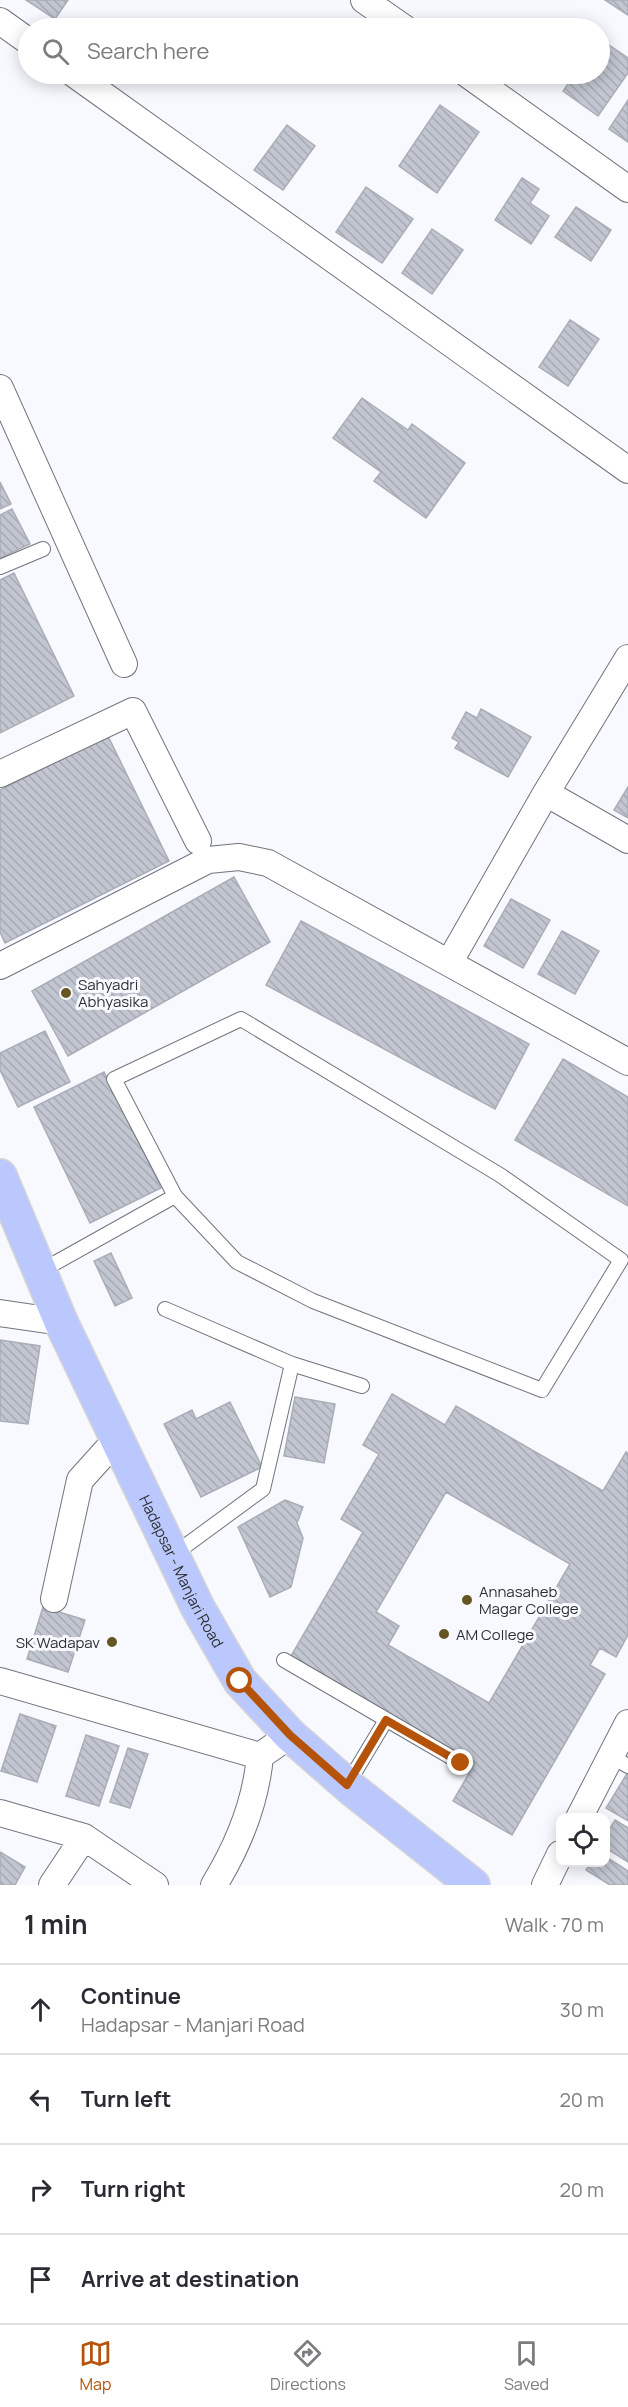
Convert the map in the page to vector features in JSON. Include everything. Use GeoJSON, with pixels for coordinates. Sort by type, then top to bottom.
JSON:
{"type":"FeatureCollection","features":[{"type":"Feature","properties":{"kind":"main road","name":"Hadapsar - Manjari Road"},"geometry":{"type":"LineString","coordinates":[[0,1176],[61,1322],[198,1608],[240,1681],[290,1735],[347,1785],[473,1885]]}},
{"type":"Feature","properties":{"kind":"street"},"geometry":{"type":"LineString","coordinates":[[364,0],[390,18]]}},
{"type":"Feature","properties":{"kind":"street"},"geometry":{"type":"LineString","coordinates":[[0,21],[18,34]]}},
{"type":"Feature","properties":{"kind":"street"},"geometry":{"type":"LineString","coordinates":[[88,84],[628,470]]}},
{"type":"Feature","properties":{"kind":"street"},"geometry":{"type":"LineString","coordinates":[[481,84],[628,189]]}},
{"type":"Feature","properties":{"kind":"street"},"geometry":{"type":"LineString","coordinates":[[0,388],[124,664]]}},
{"type":"Feature","properties":{"kind":"street"},"geometry":{"type":"LineString","coordinates":[[449,963],[628,657]]}},
{"type":"Feature","properties":{"kind":"street"},"geometry":{"type":"LineString","coordinates":[[0,774],[134,711],[198,841]]}},
{"type":"Feature","properties":{"kind":"street"},"geometry":{"type":"LineString","coordinates":[[546,794],[628,840]]}},
{"type":"Feature","properties":{"kind":"street"},"geometry":{"type":"LineString","coordinates":[[0,966],[208,860],[239,857],[268,863],[628,1062]]}},
{"type":"Feature","properties":{"kind":"street"},"geometry":{"type":"LineString","coordinates":[[0,1313],[61,1322]]}},
{"type":"Feature","properties":{"kind":"street"},"geometry":{"type":"LineString","coordinates":[[54,1599],[80,1480],[117,1439]]}},
{"type":"Feature","properties":{"kind":"street"},"geometry":{"type":"LineString","coordinates":[[0,1681],[260,1756]]}},
{"type":"Feature","properties":{"kind":"street"},"geometry":{"type":"LineString","coordinates":[[583,1813],[620,1761],[628,1723]]}},
{"type":"Feature","properties":{"kind":"street"},"geometry":{"type":"LineString","coordinates":[[214,1885],[229,1862],[257,1786],[260,1756],[290,1735]]}},
{"type":"Feature","properties":{"kind":"street"},"geometry":{"type":"LineString","coordinates":[[0,1813],[84,1837],[155,1885]]}},
{"type":"Feature","properties":{"kind":"street"},"geometry":{"type":"LineString","coordinates":[[52,1885],[84,1837]]}},
{"type":"Feature","properties":{"kind":"street"},"geometry":{"type":"LineString","coordinates":[[545,1885],[556,1864]]}},
{"type":"Feature","properties":{"kind":"lane"},"geometry":{"type":"LineString","coordinates":[[0,567],[43,549]]}},
{"type":"Feature","properties":{"kind":"lane"},"geometry":{"type":"LineString","coordinates":[[242,1019],[500,1175],[625,1262],[542,1390],[313,1301],[237,1262],[175,1196],[114,1079],[242,1019]]}},
{"type":"Feature","properties":{"kind":"lane"},"geometry":{"type":"LineString","coordinates":[[39,1272],[175,1196]]}},
{"type":"Feature","properties":{"kind":"lane"},"geometry":{"type":"LineString","coordinates":[[165,1309],[292,1364],[362,1386]]}},
{"type":"Feature","properties":{"kind":"lane"},"geometry":{"type":"LineString","coordinates":[[173,1555],[262,1489],[292,1364]]}},
{"type":"Feature","properties":{"kind":"lane"},"geometry":{"type":"LineString","coordinates":[[284,1660],[461,1763]]}},
{"type":"Feature","properties":{"kind":"lane"},"geometry":{"type":"LineString","coordinates":[[347,1785],[386,1720]]}},
{"type":"Feature","properties":{"kind":"building"},"geometry":{"type":"Polygon","coordinates":[[[26,0],[68,0],[53,18],[26,0]]]}},
{"type":"Feature","properties":{"kind":"building"},"geometry":{"type":"Polygon","coordinates":[[[605,0],[628,0],[628,15],[605,0]]]}},
{"type":"Feature","properties":{"kind":"building"},"geometry":{"type":"Polygon","coordinates":[[[610,46],[628,58],[628,73],[598,116],[563,91],[568,84],[610,84],[610,46]]]}},
{"type":"Feature","properties":{"kind":"building"},"geometry":{"type":"Polygon","coordinates":[[[628,100],[628,142],[609,129],[628,100]]]}},
{"type":"Feature","properties":{"kind":"building"},"geometry":{"type":"Polygon","coordinates":[[[440,105],[479,132],[437,193],[399,166],[440,105]]]}},
{"type":"Feature","properties":{"kind":"building"},"geometry":{"type":"Polygon","coordinates":[[[287,125],[315,146],[283,190],[254,170],[287,125]]]}},
{"type":"Feature","properties":{"kind":"building"},"geometry":{"type":"Polygon","coordinates":[[[522,178],[539,189],[530,203],[549,216],[531,244],[495,220],[522,178]]]}},
{"type":"Feature","properties":{"kind":"building"},"geometry":{"type":"Polygon","coordinates":[[[366,187],[413,219],[382,263],[336,232],[366,187]]]}},
{"type":"Feature","properties":{"kind":"building"},"geometry":{"type":"Polygon","coordinates":[[[576,207],[611,230],[591,261],[555,237],[576,207]]]}},
{"type":"Feature","properties":{"kind":"building"},"geometry":{"type":"Polygon","coordinates":[[[432,229],[463,250],[432,294],[402,273],[432,229]]]}},
{"type":"Feature","properties":{"kind":"building"},"geometry":{"type":"Polygon","coordinates":[[[570,320],[599,339],[568,386],[539,367],[570,320]]]}},
{"type":"Feature","properties":{"kind":"building"},"geometry":{"type":"Polygon","coordinates":[[[362,398],[408,430],[412,424],[465,463],[426,518],[374,481],[381,472],[333,438],[362,398]]]}},
{"type":"Feature","properties":{"kind":"building"},"geometry":{"type":"Polygon","coordinates":[[[0,482],[11,504],[0,509],[0,482]]]}},
{"type":"Feature","properties":{"kind":"building"},"geometry":{"type":"Polygon","coordinates":[[[12,509],[30,544],[0,558],[0,515],[12,509]]]}},
{"type":"Feature","properties":{"kind":"building"},"geometry":{"type":"Polygon","coordinates":[[[14,573],[74,696],[0,733],[0,580],[14,573]]]}},
{"type":"Feature","properties":{"kind":"building"},"geometry":{"type":"Polygon","coordinates":[[[481,709],[531,737],[508,777],[455,748],[459,742],[452,738],[466,712],[477,718],[481,709]]]}},
{"type":"Feature","properties":{"kind":"building"},"geometry":{"type":"Polygon","coordinates":[[[108,736],[169,861],[5,943],[0,932],[0,790],[108,736]]]}},
{"type":"Feature","properties":{"kind":"building"},"geometry":{"type":"Polygon","coordinates":[[[628,787],[628,818],[614,810],[628,787]]]}},
{"type":"Feature","properties":{"kind":"building"},"geometry":{"type":"Polygon","coordinates":[[[234,877],[270,942],[68,1056],[32,991],[234,877]]]}},
{"type":"Feature","properties":{"kind":"building"},"geometry":{"type":"Polygon","coordinates":[[[511,899],[550,920],[523,968],[484,946],[511,899]]]}},
{"type":"Feature","properties":{"kind":"building"},"geometry":{"type":"Polygon","coordinates":[[[301,921],[529,1044],[495,1109],[266,985],[301,921]]]}},
{"type":"Feature","properties":{"kind":"building"},"geometry":{"type":"Polygon","coordinates":[[[562,931],[599,951],[575,994],[538,974],[562,931]]]}},
{"type":"Feature","properties":{"kind":"building"},"geometry":{"type":"Polygon","coordinates":[[[45,1031],[70,1082],[18,1107],[0,1070],[0,1053],[45,1031]]]}},
{"type":"Feature","properties":{"kind":"building"},"geometry":{"type":"Polygon","coordinates":[[[563,1059],[628,1097],[628,1206],[515,1140],[563,1059]]]}},
{"type":"Feature","properties":{"kind":"building"},"geometry":{"type":"Polygon","coordinates":[[[104,1072],[161,1188],[90,1223],[34,1107],[104,1072]]]}},
{"type":"Feature","properties":{"kind":"building"},"geometry":{"type":"Polygon","coordinates":[[[111,1253],[132,1298],[115,1306],[94,1261],[111,1253]]]}},
{"type":"Feature","properties":{"kind":"building"},"geometry":{"type":"Polygon","coordinates":[[[0,1340],[40,1346],[28,1424],[0,1421],[0,1340]]]}},
{"type":"Feature","properties":{"kind":"building"},"geometry":{"type":"Polygon","coordinates":[[[392,1394],[445,1425],[456,1406],[603,1491],[626,1452],[628,1453],[628,1635],[616,1657],[600,1648],[590,1665],[605,1674],[512,1835],[453,1801],[475,1763],[291,1656],[363,1532],[341,1519],[379,1454],[363,1445],[392,1394]],[[446,1492],[376,1612],[399,1626],[388,1645],[489,1703],[570,1564],[446,1492]]]}},
{"type":"Feature","properties":{"kind":"building"},"geometry":{"type":"Polygon","coordinates":[[[295,1397],[335,1404],[324,1463],[284,1456],[295,1397]]]}},
{"type":"Feature","properties":{"kind":"building"},"geometry":{"type":"Polygon","coordinates":[[[230,1402],[262,1467],[201,1497],[164,1424],[192,1410],[196,1419],[230,1402]]]}},
{"type":"Feature","properties":{"kind":"building"},"geometry":{"type":"Polygon","coordinates":[[[285,1500],[303,1507],[297,1523],[303,1538],[291,1587],[270,1597],[238,1527],[285,1500]]]}},
{"type":"Feature","properties":{"kind":"building"},"geometry":{"type":"Polygon","coordinates":[[[43,1607],[85,1620],[68,1672],[27,1659],[43,1607]]]}},
{"type":"Feature","properties":{"kind":"building"},"geometry":{"type":"Polygon","coordinates":[[[20,1714],[56,1726],[37,1782],[1,1771],[20,1714]]]}},
{"type":"Feature","properties":{"kind":"building"},"geometry":{"type":"Polygon","coordinates":[[[86,1735],[119,1746],[99,1806],[66,1796],[86,1735]]]}},
{"type":"Feature","properties":{"kind":"building"},"geometry":{"type":"Polygon","coordinates":[[[128,1748],[148,1754],[130,1808],[110,1802],[128,1748]]]}},
{"type":"Feature","properties":{"kind":"building"},"geometry":{"type":"Polygon","coordinates":[[[628,1772],[628,1821],[606,1808],[628,1772]]]}},
{"type":"Feature","properties":{"kind":"building"},"geometry":{"type":"Polygon","coordinates":[[[615,1820],[628,1828],[628,1862],[610,1851],[610,1828],[615,1820]]]}},
{"type":"Feature","properties":{"kind":"building"},"geometry":{"type":"Polygon","coordinates":[[[0,1852],[25,1867],[15,1885],[0,1885],[0,1852]]]}},
{"type":"Feature","properties":{"kind":"building"},"geometry":{"type":"Polygon","coordinates":[[[610,1860],[628,1871],[628,1885],[610,1885],[586,1870],[588,1867],[610,1867],[610,1860]]]}},
{"type":"Feature","properties":{"kind":"place","name":"Sahyadri Abhyasika"},"geometry":{"type":"Point","coordinates":[66,993]}},
{"type":"Feature","properties":{"kind":"place","name":"Annasaheb Magar College"},"geometry":{"type":"Point","coordinates":[467,1600]}},
{"type":"Feature","properties":{"kind":"place","name":"AM College"},"geometry":{"type":"Point","coordinates":[444,1634]}},
{"type":"Feature","properties":{"kind":"place","name":"SK Wadapav"},"geometry":{"type":"Point","coordinates":[112,1642]}},
{"type":"Feature","properties":{"kind":"route"},"geometry":{"type":"LineString","coordinates":[[240,1681],[290,1735],[347,1785],[386,1720],[461,1763]]}}]}
